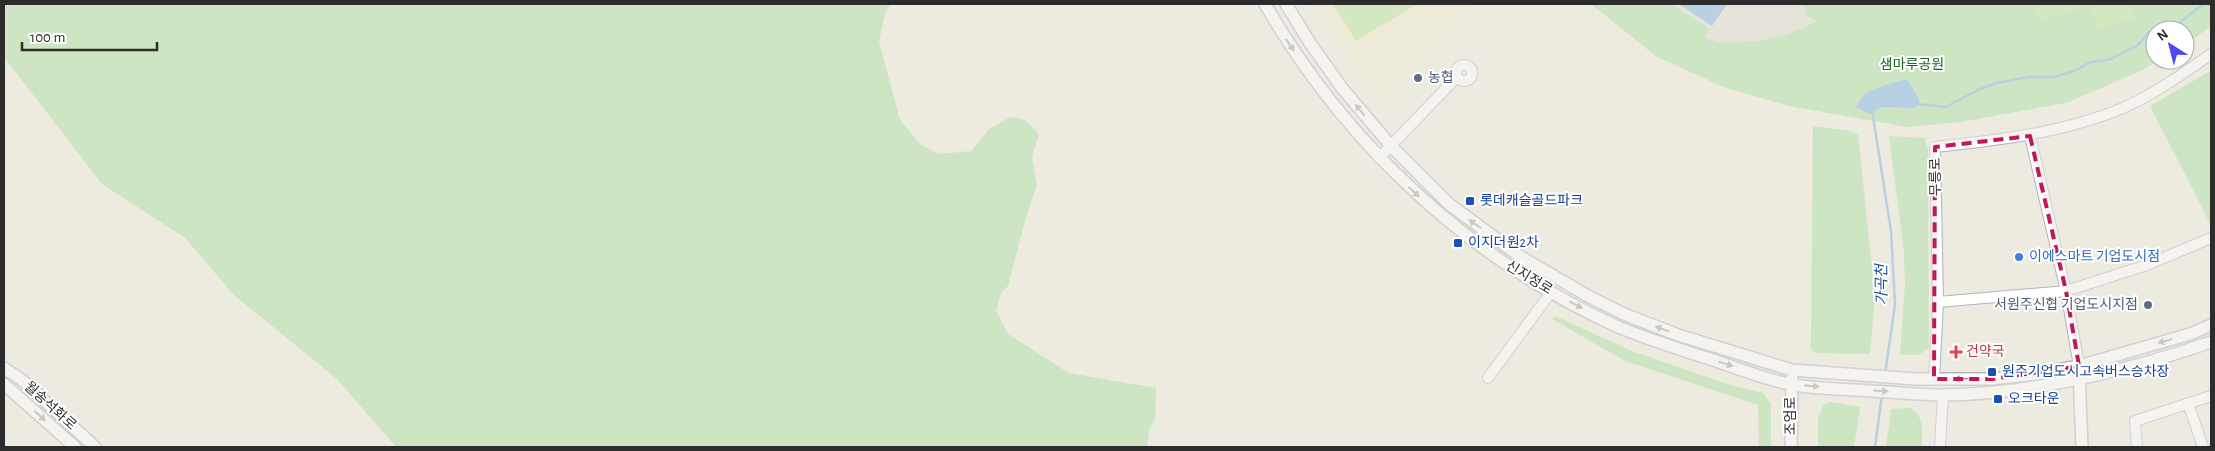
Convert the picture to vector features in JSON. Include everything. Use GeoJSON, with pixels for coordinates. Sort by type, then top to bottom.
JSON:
{"type":"FeatureCollection","features":[{"type":"Feature","properties":{"kind":"street","name":"신지정로"},"geometry":{"type":"LineString","coordinates":[[1265,4],[1299,58],[1379,158],[1454,227],[1505,263],[1551,292],[1615,325],[1648,339],[1792,384],[1943,395],[2036,387],[2080,379]]}},
{"type":"Feature","properties":{"kind":"street","name":"신지정로"},"geometry":{"type":"LineString","coordinates":[[1286,4],[1326,66],[1392,147],[1426,182],[1470,221],[1521,257],[1624,314],[1683,336],[1792,370],[1934,380],[1992,379],[2036,374],[2079,366],[2190,334],[2211,325]]}},
{"type":"Feature","properties":{"kind":"street","name":"무릉로"},"geometry":{"type":"LineString","coordinates":[[1934,380],[1938,302],[1936,147],[2030,136],[2101,116],[2123,108],[2175,79],[2211,54]]}},
{"type":"Feature","properties":{"kind":"street"},"geometry":{"type":"LineString","coordinates":[[1379,158],[1392,147],[1457,77]]}},
{"type":"Feature","properties":{"kind":"street"},"geometry":{"type":"LineString","coordinates":[[2030,136],[2066,291],[2079,366],[2082,447]]}},
{"type":"Feature","properties":{"kind":"street"},"geometry":{"type":"LineString","coordinates":[[1938,302],[2066,291],[2148,265],[2211,238]]}},
{"type":"Feature","properties":{"kind":"street"},"geometry":{"type":"LineString","coordinates":[[1488,378],[1560,278]]}},
{"type":"Feature","properties":{"kind":"street"},"geometry":{"type":"LineString","coordinates":[[2080,379],[2211,342]]}},
{"type":"Feature","properties":{"kind":"street"},"geometry":{"type":"LineString","coordinates":[[4,359],[22,380]]}},
{"type":"Feature","properties":{"kind":"street","name":"월송석화로"},"geometry":{"type":"LineString","coordinates":[[4,368],[22,380],[95,447]]}},
{"type":"Feature","properties":{"kind":"street","name":"조엄로"},"geometry":{"type":"LineString","coordinates":[[1791,447],[1792,370]]}},
{"type":"Feature","properties":{"kind":"street","name":"월송석화로"},"geometry":{"type":"LineString","coordinates":[[4,384],[9,391],[75,447]]}},
{"type":"Feature","properties":{"kind":"street"},"geometry":{"type":"LineString","coordinates":[[1940,447],[1943,395]]}},
{"type":"Feature","properties":{"kind":"street"},"geometry":{"type":"LineString","coordinates":[[2137,447],[2136,421],[2211,396]]}},
{"type":"Feature","properties":{"kind":"street"},"geometry":{"type":"LineString","coordinates":[[2188,404],[2203,447]]}},
{"type":"Feature","properties":{"kind":"highlighted area"},"geometry":{"type":"Polygon","coordinates":[[[2030,136],[2066,291],[2079,366],[1992,379],[1934,379],[1935,147],[2030,136]]]}},
{"type":"Feature","properties":{"kind":"shaded area"},"geometry":{"type":"Polygon","coordinates":[[[1315,4],[1471,4],[1377,95],[1315,4]]]}},
{"type":"Feature","properties":{"kind":"shaded area"},"geometry":{"type":"Polygon","coordinates":[[[1671,4],[1804,4],[1806,15],[1817,21],[1789,34],[1761,41],[1723,43],[1704,38],[1710,29],[1671,4]]]}},
{"type":"Feature","properties":{"kind":"green space"},"geometry":{"type":"Polygon","coordinates":[[[4,4],[890,4],[885,14],[879,41],[900,120],[920,144],[939,154],[971,151],[989,129],[1010,117],[1025,120],[1039,134],[1032,157],[1037,185],[1026,217],[1008,286],[1001,293],[996,311],[1008,334],[1069,373],[1156,388],[1155,419],[1149,430],[1147,447],[396,447],[337,379],[234,295],[185,238],[102,184],[4,57],[4,4]]]}},
{"type":"Feature","properties":{"kind":"green space"},"geometry":{"type":"Polygon","coordinates":[[[1333,4],[1417,4],[1356,41],[1333,4]]]}},
{"type":"Feature","properties":{"kind":"green space","name":"샘마루공원"},"geometry":{"type":"Polygon","coordinates":[[[1591,4],[2211,4],[2211,26],[2195,38],[2195,20],[2145,20],[2145,69],[2143,70],[2066,103],[1960,122],[1907,127],[1789,106],[1726,88],[1657,57],[1591,4]]]}},
{"type":"Feature","properties":{"kind":"green space"},"geometry":{"type":"Polygon","coordinates":[[[2034,4],[2083,4],[2084,8],[2039,20],[2034,4]]]}},
{"type":"Feature","properties":{"kind":"green space"},"geometry":{"type":"Polygon","coordinates":[[[2090,4],[2130,4],[2135,19],[2098,29],[2090,4]]]}},
{"type":"Feature","properties":{"kind":"green space"},"geometry":{"type":"Polygon","coordinates":[[[2210,71],[2211,74],[2210,223],[2150,106],[2210,71]]]}},
{"type":"Feature","properties":{"kind":"green space"},"geometry":{"type":"Polygon","coordinates":[[[1813,126],[1850,131],[1858,135],[1875,295],[1870,354],[1815,353],[1811,348],[1813,126]]]}},
{"type":"Feature","properties":{"kind":"green space"},"geometry":{"type":"Polygon","coordinates":[[[1889,136],[1925,138],[1928,149],[1929,348],[1918,355],[1900,355],[1905,284],[1904,252],[1889,136]]]}},
{"type":"Feature","properties":{"kind":"green space"},"geometry":{"type":"Polygon","coordinates":[[[1555,316],[1632,351],[1727,384],[1763,393],[1771,404],[1771,447],[1759,447],[1758,405],[1625,361],[1552,319],[1555,316]]]}},
{"type":"Feature","properties":{"kind":"green space"},"geometry":{"type":"Polygon","coordinates":[[[1831,402],[1860,407],[1854,447],[1818,447],[1818,418],[1824,404],[1831,402]]]}},
{"type":"Feature","properties":{"kind":"green space"},"geometry":{"type":"Polygon","coordinates":[[[1911,408],[1921,421],[1922,447],[1886,447],[1891,409],[1911,408]]]}},
{"type":"Feature","properties":{"kind":"water"},"geometry":{"type":"Polygon","coordinates":[[[1679,4],[1727,4],[1712,26],[1679,4]]]}},
{"type":"Feature","properties":{"kind":"water"},"geometry":{"type":"Polygon","coordinates":[[[1907,79],[1919,99],[1919,104],[1915,108],[1882,107],[1870,114],[1856,108],[1859,101],[1870,91],[1907,79]]]}},
{"type":"Feature","properties":{"kind":"waterway"},"geometry":{"type":"LineString","coordinates":[[2183,20],[2203,4]]}},
{"type":"Feature","properties":{"kind":"waterway"},"geometry":{"type":"LineString","coordinates":[[1918,104],[1946,107],[1978,90],[1997,83],[2029,77],[2055,77],[2074,71],[2091,62],[2111,59],[2138,45],[2145,37]]}},
{"type":"Feature","properties":{"kind":"waterway","name":"가곡천"},"geometry":{"type":"LineString","coordinates":[[1872,110],[1891,231],[1895,304],[1885,375]]}},
{"type":"Feature","properties":{"kind":"waterway","name":"가곡천"},"geometry":{"type":"LineString","coordinates":[[1875,447],[1882,395]]}},
{"type":"Feature","properties":{"kind":"place","name":"농협"},"geometry":{"type":"Point","coordinates":[1418,78]}},
{"type":"Feature","properties":{"kind":"place","name":"롯데캐슬골드파크"},"geometry":{"type":"Point","coordinates":[1470,201]}},
{"type":"Feature","properties":{"kind":"place","name":"이지더원2차"},"geometry":{"type":"Point","coordinates":[1458,243]}},
{"type":"Feature","properties":{"kind":"place","name":"이에스마트 기업도시점"},"geometry":{"type":"Point","coordinates":[2019,257]}},
{"type":"Feature","properties":{"kind":"place","name":"서원주신협 기업도시지점"},"geometry":{"type":"Point","coordinates":[2148,305]}},
{"type":"Feature","properties":{"kind":"place","name":"건약국"},"geometry":{"type":"Point","coordinates":[1956,352]}},
{"type":"Feature","properties":{"kind":"place","name":"원주기업도시고속버스승차장"},"geometry":{"type":"Point","coordinates":[1992,372]}},
{"type":"Feature","properties":{"kind":"place","name":"오크타운"},"geometry":{"type":"Point","coordinates":[1998,399]}}]}
